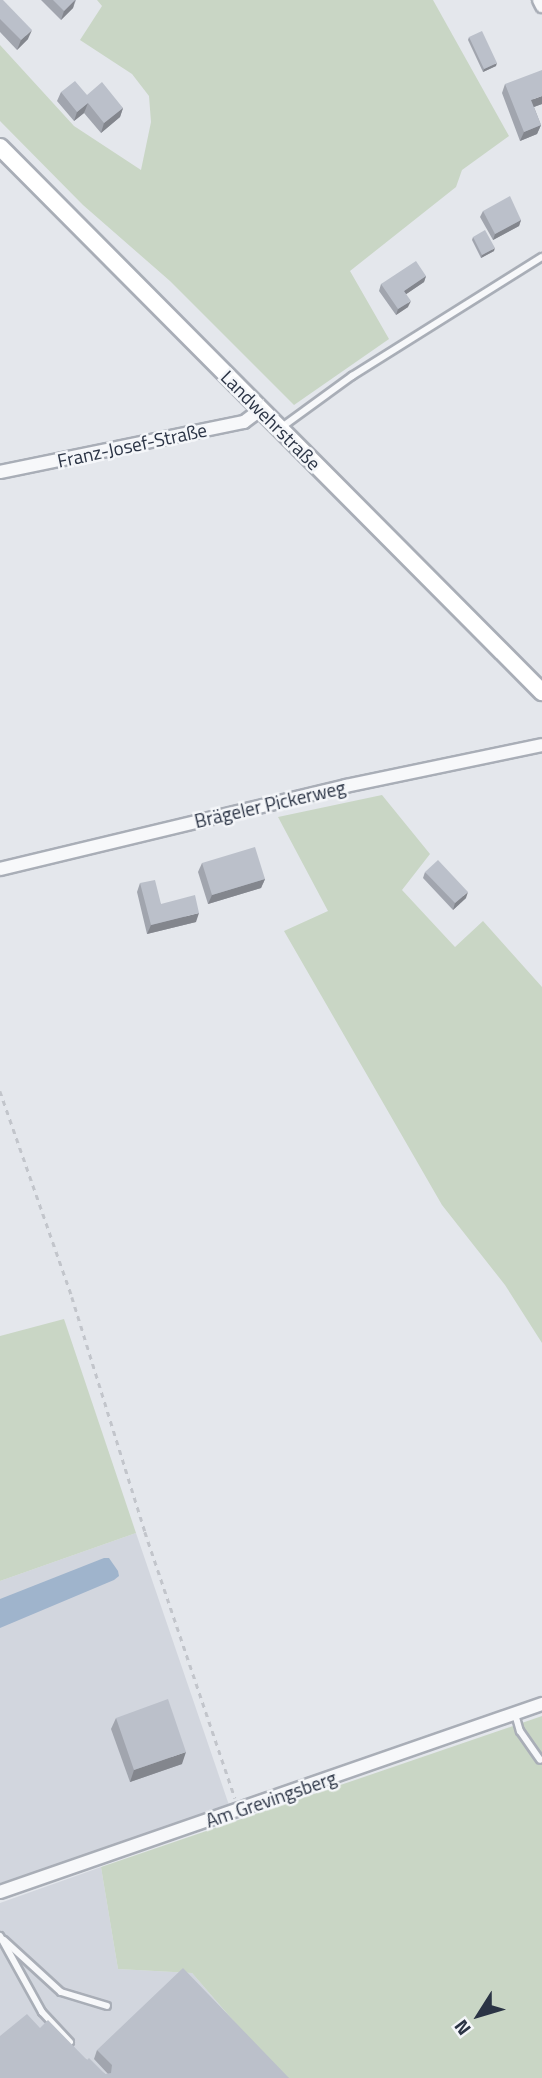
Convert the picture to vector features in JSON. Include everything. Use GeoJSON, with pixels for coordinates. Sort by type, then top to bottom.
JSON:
{"type":"FeatureCollection","features":[{"type":"Feature","properties":{"kind":"street"},"geometry":{"type":"LineString","coordinates":[[539,0],[542,6]]}},
{"type":"Feature","properties":{"kind":"street","name":"Landwehrstraße"},"geometry":{"type":"LineString","coordinates":[[0,147],[542,692]]}},
{"type":"Feature","properties":{"kind":"street","name":"Franz-Josef-Straße"},"geometry":{"type":"LineString","coordinates":[[0,472],[244,422],[261,409]]}},
{"type":"Feature","properties":{"kind":"street","name":"Brägeler Pickerweg"},"geometry":{"type":"LineString","coordinates":[[0,869],[346,786],[542,745]]}},
{"type":"Feature","properties":{"kind":"street","name":"Am Grevingsberg"},"geometry":{"type":"LineString","coordinates":[[0,1892],[542,1704]]}},
{"type":"Feature","properties":{"kind":"lane"},"geometry":{"type":"LineString","coordinates":[[280,429],[304,408],[352,376],[542,257]]}},
{"type":"Feature","properties":{"kind":"lane"},"geometry":{"type":"LineString","coordinates":[[515,1714],[520,1731],[540,1760]]}},
{"type":"Feature","properties":{"kind":"lane"},"geometry":{"type":"LineString","coordinates":[[74,2046],[42,2012],[0,1936],[61,1992],[107,2006]]}},
{"type":"Feature","properties":{"kind":"path"},"geometry":{"type":"LineString","coordinates":[[0,1091],[72,1297],[195,1684],[241,1810]]}},
{"type":"Feature","properties":{"kind":"shaded area"},"geometry":{"type":"Polygon","coordinates":[[[136,1533],[230,1808],[0,1883],[0,1581],[136,1533]]]}},
{"type":"Feature","properties":{"kind":"shaded area"},"geometry":{"type":"Polygon","coordinates":[[[101,1867],[118,1969],[192,1973],[283,2078],[0,2078],[0,1903],[101,1867]]]}},
{"type":"Feature","properties":{"kind":"green space"},"geometry":{"type":"Polygon","coordinates":[[[97,0],[433,0],[509,136],[462,170],[456,187],[350,271],[389,339],[294,405],[170,281],[83,205],[0,121],[0,45],[74,126],[141,170],[151,122],[149,96],[132,74],[80,40],[102,6],[97,0]]]}},
{"type":"Feature","properties":{"kind":"green space"},"geometry":{"type":"Polygon","coordinates":[[[382,795],[430,854],[402,890],[455,947],[483,921],[542,987],[542,1343],[505,1285],[442,1205],[284,931],[328,911],[278,817],[382,795]]]}},
{"type":"Feature","properties":{"kind":"green space"},"geometry":{"type":"Polygon","coordinates":[[[64,1319],[136,1533],[0,1581],[0,1336],[64,1319]]]}},
{"type":"Feature","properties":{"kind":"green space"},"geometry":{"type":"Polygon","coordinates":[[[542,1716],[542,2078],[283,2078],[192,1973],[118,1969],[101,1867],[542,1716]]]}},
{"type":"Feature","properties":{"kind":"water"},"geometry":{"type":"Polygon","coordinates":[[[109,1558],[118,1571],[119,1576],[114,1580],[0,1628],[0,1599],[109,1558]]]}},
{"type":"Feature","properties":{"kind":"building"},"geometry":{"type":"Polygon","coordinates":[[[0,0],[32,30],[21,40],[0,19],[0,0]]]}},
{"type":"Feature","properties":{"kind":"building"},"geometry":{"type":"Polygon","coordinates":[[[53,0],[75,0],[64,11],[53,0]]]}},
{"type":"Feature","properties":{"kind":"building"},"geometry":{"type":"Polygon","coordinates":[[[482,31],[497,63],[484,69],[469,37],[482,31]]]}},
{"type":"Feature","properties":{"kind":"building"},"geometry":{"type":"Polygon","coordinates":[[[542,70],[542,96],[531,100],[541,125],[524,132],[505,84],[542,70]]]}},
{"type":"Feature","properties":{"kind":"building"},"geometry":{"type":"Polygon","coordinates":[[[75,81],[87,95],[102,82],[123,108],[104,123],[88,103],[77,112],[61,92],[75,81]]]}},
{"type":"Feature","properties":{"kind":"building"},"geometry":{"type":"Polygon","coordinates":[[[510,196],[521,220],[495,234],[483,211],[510,196]]]}},
{"type":"Feature","properties":{"kind":"building"},"geometry":{"type":"Polygon","coordinates":[[[485,230],[495,248],[482,255],[473,237],[485,230]]]}},
{"type":"Feature","properties":{"kind":"building"},"geometry":{"type":"Polygon","coordinates":[[[416,261],[426,276],[404,291],[411,301],[398,309],[381,284],[416,261]]]}},
{"type":"Feature","properties":{"kind":"building"},"geometry":{"type":"Polygon","coordinates":[[[255,847],[265,879],[212,895],[202,863],[255,847]]]}},
{"type":"Feature","properties":{"kind":"building"},"geometry":{"type":"Polygon","coordinates":[[[438,860],[468,892],[455,903],[425,872],[438,860]]]}},
{"type":"Feature","properties":{"kind":"building"},"geometry":{"type":"Polygon","coordinates":[[[155,880],[161,904],[195,895],[199,913],[151,925],[140,883],[155,880]]]}},
{"type":"Feature","properties":{"kind":"building"},"geometry":{"type":"Polygon","coordinates":[[[168,1699],[186,1752],[134,1770],[116,1718],[168,1699]]]}},
{"type":"Feature","properties":{"kind":"building"},"geometry":{"type":"Polygon","coordinates":[[[183,1968],[289,2078],[0,2078],[0,2036],[27,2014],[40,2028],[48,2020],[87,2060],[89,2058],[105,2074],[111,2073],[112,2065],[97,2050],[183,1968]]]}}]}
